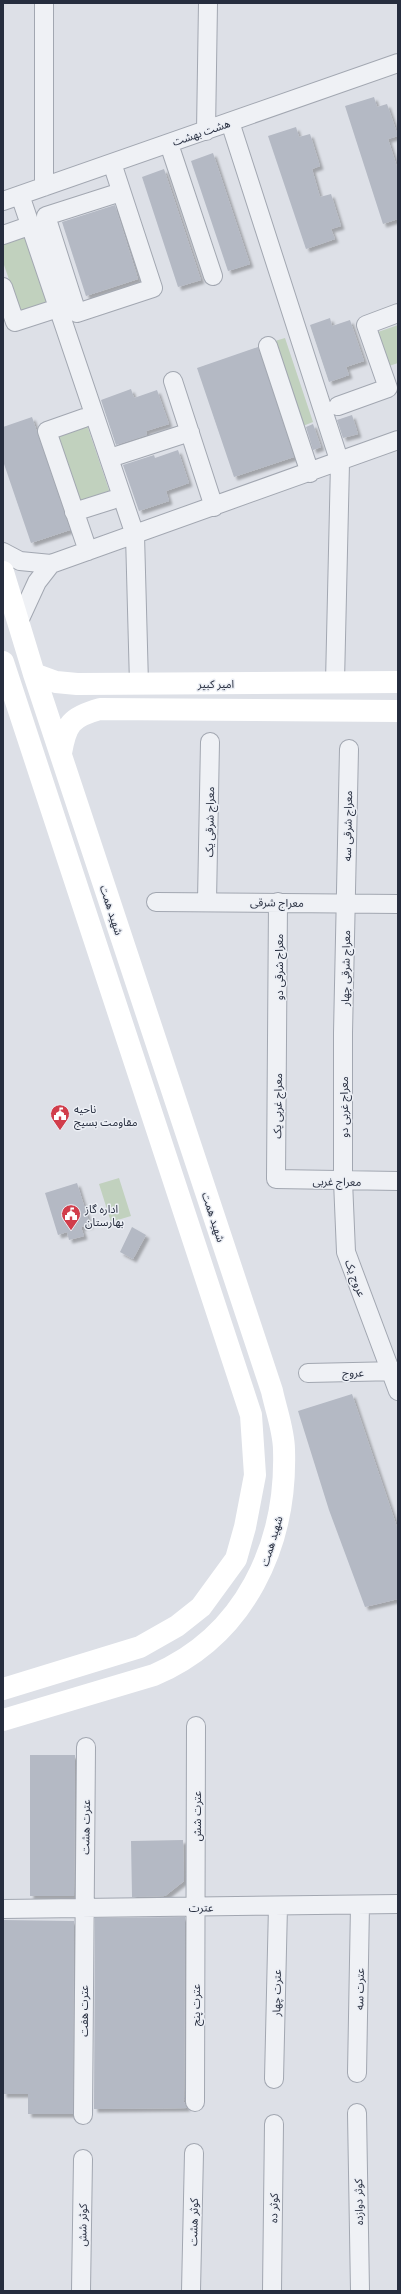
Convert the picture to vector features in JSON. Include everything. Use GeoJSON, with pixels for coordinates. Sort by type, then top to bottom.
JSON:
{"type":"FeatureCollection","features":[{"type":"Feature","properties":{"kind":"street"},"geometry":{"type":"LineString","coordinates":[[44,3],[44,187]]}},
{"type":"Feature","properties":{"kind":"street"},"geometry":{"type":"LineString","coordinates":[[206,130],[208,3]]}},
{"type":"Feature","properties":{"kind":"street","name":"هشت بهشت"},"geometry":{"type":"LineString","coordinates":[[3,201],[398,63]]}},
{"type":"Feature","properties":{"kind":"street"},"geometry":{"type":"LineString","coordinates":[[230,122],[340,463],[335,682]]}},
{"type":"Feature","properties":{"kind":"street"},"geometry":{"type":"LineString","coordinates":[[168,144],[213,276]]}},
{"type":"Feature","properties":{"kind":"street"},"geometry":{"type":"LineString","coordinates":[[112,163],[153,288],[77,313],[46,216],[121,192]]}},
{"type":"Feature","properties":{"kind":"street"},"geometry":{"type":"LineString","coordinates":[[20,195],[135,534],[139,684]]}},
{"type":"Feature","properties":{"kind":"street"},"geometry":{"type":"LineString","coordinates":[[3,235],[26,227]]}},
{"type":"Feature","properties":{"kind":"street"},"geometry":{"type":"LineString","coordinates":[[3,287],[15,322],[52,310]]}},
{"type":"Feature","properties":{"kind":"street"},"geometry":{"type":"LineString","coordinates":[[338,406],[388,388],[366,324],[398,313]]}},
{"type":"Feature","properties":{"kind":"street"},"geometry":{"type":"LineString","coordinates":[[268,346],[310,473]]}},
{"type":"Feature","properties":{"kind":"street"},"geometry":{"type":"LineString","coordinates":[[173,381],[214,506]]}},
{"type":"Feature","properties":{"kind":"street"},"geometry":{"type":"LineString","coordinates":[[84,418],[47,430],[88,551]]}},
{"type":"Feature","properties":{"kind":"street"},"geometry":{"type":"LineString","coordinates":[[116,456],[190,432]]}},
{"type":"Feature","properties":{"kind":"street"},"geometry":{"type":"LineString","coordinates":[[3,552],[20,561],[51,564],[340,463],[398,440]]}},
{"type":"Feature","properties":{"kind":"street"},"geometry":{"type":"LineString","coordinates":[[74,512],[112,500]]}},
{"type":"Feature","properties":{"kind":"street"},"geometry":{"type":"LineString","coordinates":[[19,621],[37,582],[51,564]]}},
{"type":"Feature","properties":{"kind":"street","name":"شهید همت"},"geometry":{"type":"LineString","coordinates":[[3,572],[34,674],[272,1391],[284,1449],[282,1498],[278,1524],[259,1579],[237,1612],[204,1646],[175,1666],[154,1675],[3,1720]]}},
{"type":"Feature","properties":{"kind":"street"},"geometry":{"type":"LineString","coordinates":[[3,662],[251,1415],[255,1475],[245,1527],[236,1559],[200,1607],[177,1626],[140,1648],[3,1689]]}},
{"type":"Feature","properties":{"kind":"street","name":"امیر کبیر"},"geometry":{"type":"LineString","coordinates":[[34,674],[65,683],[139,684],[398,682]]}},
{"type":"Feature","properties":{"kind":"street"},"geometry":{"type":"LineString","coordinates":[[61,753],[64,735],[71,722],[82,714],[100,709],[398,711]]}},
{"type":"Feature","properties":{"kind":"street","name":"معراج شرقی یک"},"geometry":{"type":"LineString","coordinates":[[207,901],[210,742]]}},
{"type":"Feature","properties":{"kind":"street","name":"معراج شرقی سه"},"geometry":{"type":"LineString","coordinates":[[346,903],[349,749]]}},
{"type":"Feature","properties":{"kind":"street","name":"معراج شرقی"},"geometry":{"type":"LineString","coordinates":[[156,902],[207,901],[398,904]]}},
{"type":"Feature","properties":{"kind":"street","name":"معراج شرقی دو"},"geometry":{"type":"LineString","coordinates":[[278,902],[278,1033]]}},
{"type":"Feature","properties":{"kind":"street","name":"معراج شرقی چهار"},"geometry":{"type":"LineString","coordinates":[[343,1033],[346,903]]}},
{"type":"Feature","properties":{"kind":"street","name":"معراج غربی یک"},"geometry":{"type":"LineString","coordinates":[[276,1179],[278,1033]]}},
{"type":"Feature","properties":{"kind":"street","name":"معراج غربی دو"},"geometry":{"type":"LineString","coordinates":[[343,1033],[344,1181]]}},
{"type":"Feature","properties":{"kind":"street","name":"معراج غربی"},"geometry":{"type":"LineString","coordinates":[[276,1179],[398,1181]]}},
{"type":"Feature","properties":{"kind":"street","name":"عروج یک"},"geometry":{"type":"LineString","coordinates":[[344,1181],[346,1252],[395,1371],[398,1391]]}},
{"type":"Feature","properties":{"kind":"street","name":"عروج"},"geometry":{"type":"LineString","coordinates":[[308,1373],[395,1371]]}},
{"type":"Feature","properties":{"kind":"street","name":"عترت شش"},"geometry":{"type":"LineString","coordinates":[[195,1907],[196,1726]]}},
{"type":"Feature","properties":{"kind":"street","name":"عترت هشت"},"geometry":{"type":"LineString","coordinates":[[84,1908],[86,1746]]}},
{"type":"Feature","properties":{"kind":"street","name":"عترت"},"geometry":{"type":"LineString","coordinates":[[3,1909],[398,1904]]}},
{"type":"Feature","properties":{"kind":"street","name":"عترت سه"},"geometry":{"type":"LineString","coordinates":[[357,2073],[360,1905]]}},
{"type":"Feature","properties":{"kind":"street","name":"عترت چهار"},"geometry":{"type":"LineString","coordinates":[[274,2079],[278,1906]]}},
{"type":"Feature","properties":{"kind":"street","name":"عترت پنج"},"geometry":{"type":"LineString","coordinates":[[195,1907],[195,2102]]}},
{"type":"Feature","properties":{"kind":"street","name":"عترت هفت"},"geometry":{"type":"LineString","coordinates":[[83,2115],[84,1908]]}},
{"type":"Feature","properties":{"kind":"street","name":"کوثر دوازده"},"geometry":{"type":"LineString","coordinates":[[357,2112],[360,2291]]}},
{"type":"Feature","properties":{"kind":"street","name":"کوثر ده"},"geometry":{"type":"LineString","coordinates":[[272,2291],[274,2124]]}},
{"type":"Feature","properties":{"kind":"street","name":"کوثر هشت"},"geometry":{"type":"LineString","coordinates":[[191,2291],[194,2153]]}},
{"type":"Feature","properties":{"kind":"street","name":"کوثر شش"},"geometry":{"type":"LineString","coordinates":[[81,2291],[83,2159]]}},
{"type":"Feature","properties":{"kind":"green space"},"geometry":{"type":"Polygon","coordinates":[[[28,233],[51,301],[20,312],[3,262],[3,242],[28,233]]]}},
{"type":"Feature","properties":{"kind":"green space"},"geometry":{"type":"Polygon","coordinates":[[[398,325],[398,363],[389,366],[378,332],[398,325]]]}},
{"type":"Feature","properties":{"kind":"green space"},"geometry":{"type":"Polygon","coordinates":[[[285,338],[313,422],[303,426],[275,341],[285,338]]]}},
{"type":"Feature","properties":{"kind":"green space"},"geometry":{"type":"Polygon","coordinates":[[[87,425],[110,493],[79,503],[56,435],[87,425]]]}},
{"type":"Feature","properties":{"kind":"green space"},"geometry":{"type":"Polygon","coordinates":[[[119,1178],[131,1216],[111,1222],[99,1184],[119,1178]]]}},
{"type":"Feature","properties":{"kind":"building"},"geometry":{"type":"Polygon","coordinates":[[[374,97],[377,107],[387,104],[398,136],[388,139],[398,170],[398,219],[383,224],[345,106],[374,97]]]}},
{"type":"Feature","properties":{"kind":"building"},"geometry":{"type":"Polygon","coordinates":[[[296,127],[299,137],[310,134],[320,166],[312,169],[320,197],[331,194],[341,226],[331,229],[335,239],[306,249],[268,136],[296,127]]]}},
{"type":"Feature","properties":{"kind":"building"},"geometry":{"type":"Polygon","coordinates":[[[213,153],[250,264],[228,271],[191,161],[213,153]]]}},
{"type":"Feature","properties":{"kind":"building"},"geometry":{"type":"Polygon","coordinates":[[[164,169],[201,280],[178,287],[142,177],[164,169]]]}},
{"type":"Feature","properties":{"kind":"building"},"geometry":{"type":"Polygon","coordinates":[[[115,205],[138,279],[86,296],[62,222],[115,205]]]}},
{"type":"Feature","properties":{"kind":"building"},"geometry":{"type":"Polygon","coordinates":[[[330,318],[332,326],[350,320],[364,361],[346,367],[349,375],[329,382],[310,325],[330,318]]]}},
{"type":"Feature","properties":{"kind":"building"},"geometry":{"type":"Polygon","coordinates":[[[258,347],[294,457],[234,477],[197,368],[258,347]]]}},
{"type":"Feature","properties":{"kind":"building"},"geometry":{"type":"Polygon","coordinates":[[[131,389],[134,398],[157,390],[169,424],[146,431],[147,435],[116,445],[101,400],[131,389]]]}},
{"type":"Feature","properties":{"kind":"building"},"geometry":{"type":"Polygon","coordinates":[[[352,415],[358,434],[343,438],[337,420],[352,415]]]}},
{"type":"Feature","properties":{"kind":"building"},"geometry":{"type":"Polygon","coordinates":[[[32,417],[70,530],[31,543],[3,461],[3,427],[32,417]]]}},
{"type":"Feature","properties":{"kind":"building"},"geometry":{"type":"Polygon","coordinates":[[[313,424],[321,447],[313,450],[306,427],[313,424]]]}},
{"type":"Feature","properties":{"kind":"building"},"geometry":{"type":"Polygon","coordinates":[[[178,450],[189,483],[166,491],[169,501],[139,511],[123,465],[154,455],[155,458],[178,450]]]}},
{"type":"Feature","properties":{"kind":"building"},"geometry":{"type":"Polygon","coordinates":[[[77,1183],[90,1225],[81,1227],[84,1236],[69,1240],[67,1232],[58,1235],[45,1193],[77,1183]]]}},
{"type":"Feature","properties":{"kind":"building"},"geometry":{"type":"Polygon","coordinates":[[[132,1227],[146,1235],[133,1259],[120,1252],[132,1227]]]}},
{"type":"Feature","properties":{"kind":"building"},"geometry":{"type":"Polygon","coordinates":[[[352,1394],[398,1530],[398,1599],[365,1607],[329,1510],[298,1411],[352,1394]]]}},
{"type":"Feature","properties":{"kind":"building"},"geometry":{"type":"Polygon","coordinates":[[[30,1755],[75,1755],[74,1896],[30,1896],[30,1755]]]}},
{"type":"Feature","properties":{"kind":"building"},"geometry":{"type":"Polygon","coordinates":[[[183,1840],[184,1881],[165,1896],[132,1897],[131,1841],[183,1840]]]}},
{"type":"Feature","properties":{"kind":"building"},"geometry":{"type":"Polygon","coordinates":[[[185,1917],[184,2102],[187,2108],[94,2109],[95,1918],[185,1917]]]}},
{"type":"Feature","properties":{"kind":"building"},"geometry":{"type":"Polygon","coordinates":[[[3,1920],[74,1921],[73,2114],[28,2114],[28,2094],[3,2094],[3,1920]]]}},
{"type":"Feature","properties":{"kind":"place","name":"ناحیه مقاومت بسیج"},"geometry":{"type":"Point","coordinates":[60,1131]}},
{"type":"Feature","properties":{"kind":"place","name":"اداره گاز بهارستان"},"geometry":{"type":"Point","coordinates":[71,1231]}}]}
